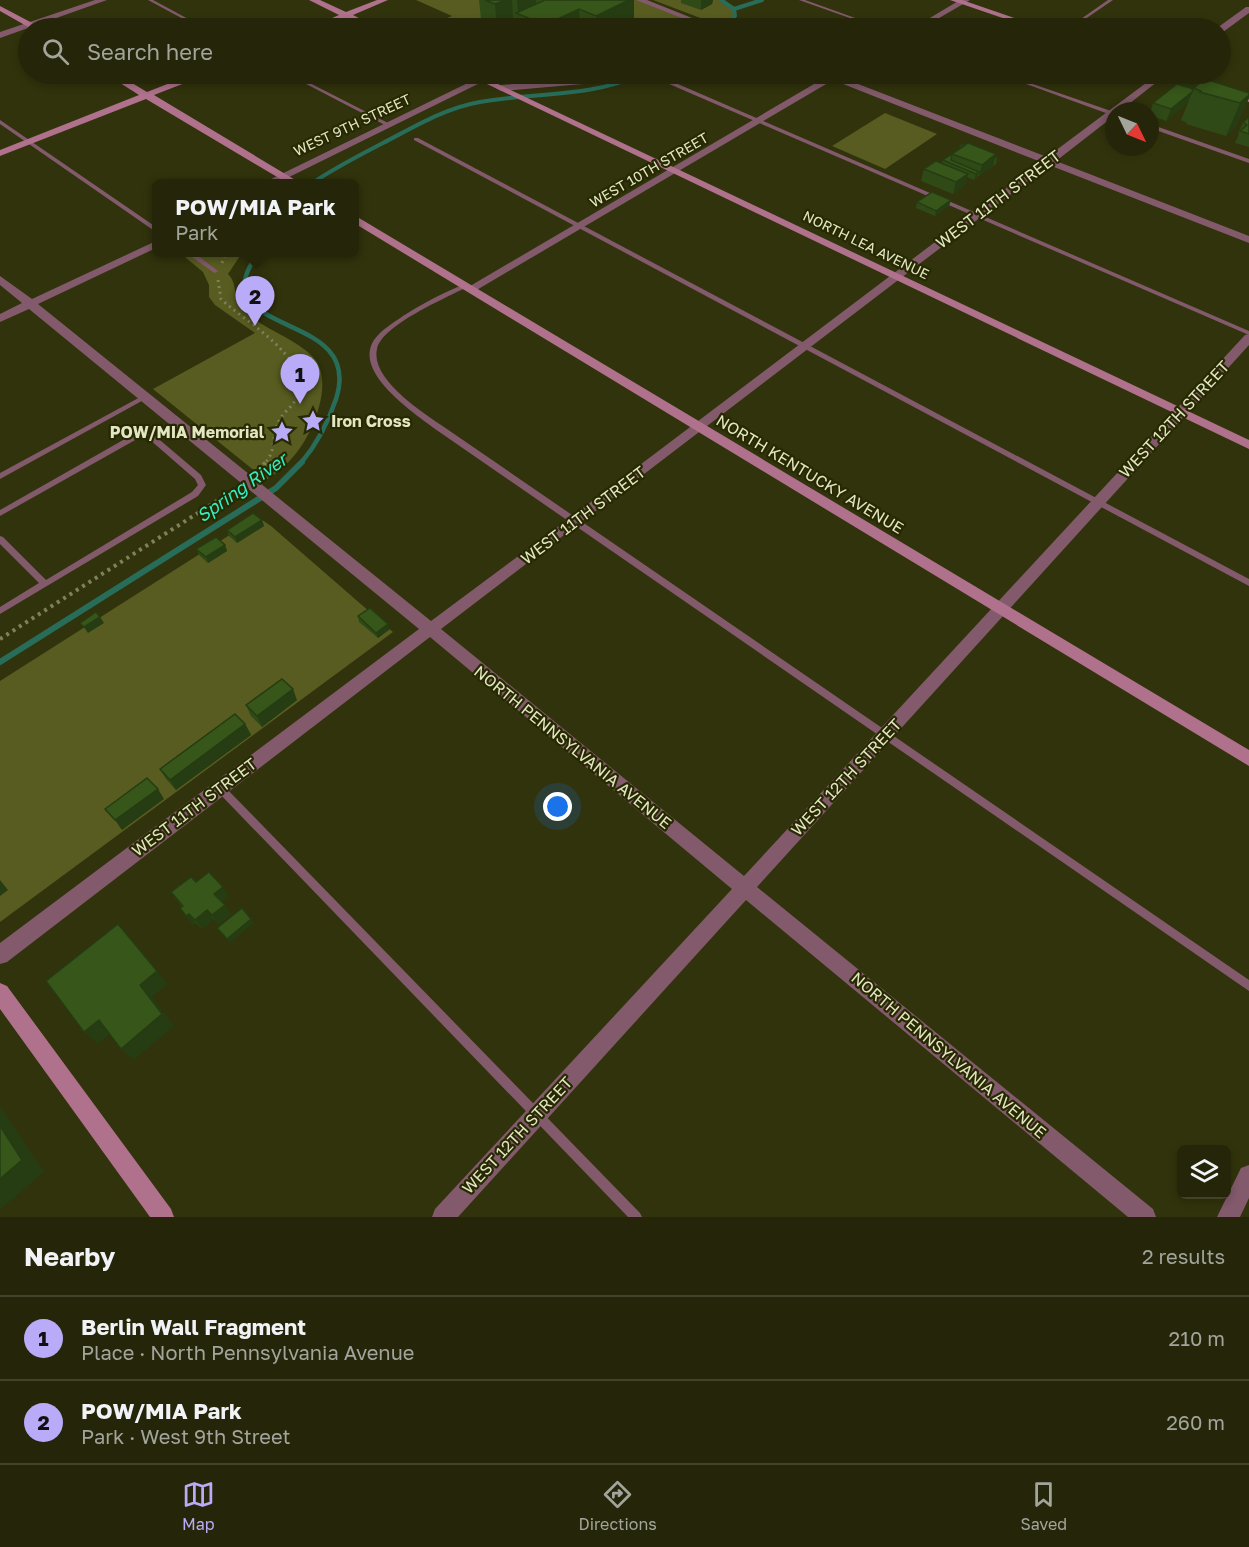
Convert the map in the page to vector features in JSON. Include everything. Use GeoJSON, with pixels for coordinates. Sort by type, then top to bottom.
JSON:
{"type":"FeatureCollection","features":[{"type":"Feature","properties":{"kind":"street"},"geometry":{"type":"LineString","coordinates":[[56,18],[103,0]]}},
{"type":"Feature","properties":{"kind":"street"},"geometry":{"type":"LineString","coordinates":[[313,0],[351,18]]}},
{"type":"Feature","properties":{"kind":"street"},"geometry":{"type":"LineString","coordinates":[[340,18],[384,0]]}},
{"type":"Feature","properties":{"kind":"street"},"geometry":{"type":"LineString","coordinates":[[640,0],[686,18]]}},
{"type":"Feature","properties":{"kind":"street"},"geometry":{"type":"LineString","coordinates":[[933,18],[961,1],[1010,18]]}},
{"type":"Feature","properties":{"kind":"street"},"geometry":{"type":"LineString","coordinates":[[0,8],[18,19]]}},
{"type":"Feature","properties":{"kind":"street"},"geometry":{"type":"LineString","coordinates":[[1231,22],[1249,9]]}},
{"type":"Feature","properties":{"kind":"street"},"geometry":{"type":"LineString","coordinates":[[0,36],[18,31]]}},
{"type":"Feature","properties":{"kind":"street"},"geometry":{"type":"LineString","coordinates":[[128,84],[290,179]]}},
{"type":"Feature","properties":{"kind":"street"},"geometry":{"type":"LineString","coordinates":[[0,153],[174,84]]}},
{"type":"Feature","properties":{"kind":"street","name":"WEST 9TH STREET"},"geometry":{"type":"LineString","coordinates":[[273,179],[472,84]]}},
{"type":"Feature","properties":{"kind":"street","name":"NORTH LEA AVENUE"},"geometry":{"type":"LineString","coordinates":[[493,84],[1249,445]]}},
{"type":"Feature","properties":{"kind":"street"},"geometry":{"type":"LineString","coordinates":[[504,90],[558,84]]}},
{"type":"Feature","properties":{"kind":"street","name":"WEST 10TH STREET"},"geometry":{"type":"LineString","coordinates":[[468,287],[580,226],[819,84]]}},
{"type":"Feature","properties":{"kind":"street"},"geometry":{"type":"LineString","coordinates":[[855,84],[1249,240]]}},
{"type":"Feature","properties":{"kind":"street","name":"WEST 11TH STREET"},"geometry":{"type":"LineString","coordinates":[[1127,102],[1150,84]]}},
{"type":"Feature","properties":{"kind":"street"},"geometry":{"type":"LineString","coordinates":[[1203,84],[1249,99]]}},
{"type":"Feature","properties":{"kind":"street","name":"WEST 11TH STREET"},"geometry":{"type":"LineString","coordinates":[[0,955],[1105,119]]}},
{"type":"Feature","properties":{"kind":"street","name":"NORTH KENTUCKY AVENUE"},"geometry":{"type":"LineString","coordinates":[[359,221],[1249,759]]}},
{"type":"Feature","properties":{"kind":"street"},"geometry":{"type":"LineString","coordinates":[[0,318],[152,246]]}},
{"type":"Feature","properties":{"kind":"street","name":"NORTH PENNSYLVANIA AVENUE"},"geometry":{"type":"LineString","coordinates":[[0,279],[259,488],[1145,1217]]}},
{"type":"Feature","properties":{"kind":"street","name":"WEST 12TH STREET"},"geometry":{"type":"LineString","coordinates":[[442,1217],[1249,338]]}},
{"type":"Feature","properties":{"kind":"street"},"geometry":{"type":"LineString","coordinates":[[0,993],[163,1217]]}},
{"type":"Feature","properties":{"kind":"street"},"geometry":{"type":"LineString","coordinates":[[1228,1217],[1249,1176]]}},
{"type":"Feature","properties":{"kind":"lane"},"geometry":{"type":"LineString","coordinates":[[150,0],[185,18]]}},
{"type":"Feature","properties":{"kind":"lane"},"geometry":{"type":"LineString","coordinates":[[801,0],[852,18]]}},
{"type":"Feature","properties":{"kind":"lane"},"geometry":{"type":"LineString","coordinates":[[1085,18],[1111,0]]}},
{"type":"Feature","properties":{"kind":"lane"},"geometry":{"type":"LineString","coordinates":[[309,84],[387,124]]}},
{"type":"Feature","properties":{"kind":"lane"},"geometry":{"type":"LineString","coordinates":[[674,84],[1249,333]]}},
{"type":"Feature","properties":{"kind":"lane"},"geometry":{"type":"LineString","coordinates":[[1030,84],[1105,110]]}},
{"type":"Feature","properties":{"kind":"lane"},"geometry":{"type":"LineString","coordinates":[[0,122],[152,227]]}},
{"type":"Feature","properties":{"kind":"lane"},"geometry":{"type":"LineString","coordinates":[[1159,129],[1249,161]]}},
{"type":"Feature","properties":{"kind":"lane"},"geometry":{"type":"LineString","coordinates":[[416,139],[1249,583]]}},
{"type":"Feature","properties":{"kind":"lane"},"geometry":{"type":"LineString","coordinates":[[195,257],[215,271]]}},
{"type":"Feature","properties":{"kind":"lane"},"geometry":{"type":"LineString","coordinates":[[468,287],[409,316],[385,332],[373,351],[380,375],[404,402],[1249,986]]}},
{"type":"Feature","properties":{"kind":"lane"},"geometry":{"type":"LineString","coordinates":[[0,476],[146,397]]}},
{"type":"Feature","properties":{"kind":"lane"},"geometry":{"type":"LineString","coordinates":[[0,513],[135,437],[143,435],[151,438],[198,477],[202,485],[195,494],[0,611]]}},
{"type":"Feature","properties":{"kind":"lane"},"geometry":{"type":"LineString","coordinates":[[0,539],[45,584]]}},
{"type":"Feature","properties":{"kind":"lane"},"geometry":{"type":"LineString","coordinates":[[220,788],[636,1217]]}},
{"type":"Feature","properties":{"kind":"green space"},"geometry":{"type":"Polygon","coordinates":[[[416,0],[640,0],[686,18],[447,18],[452,16],[416,0]]]}},
{"type":"Feature","properties":{"kind":"green space"},"geometry":{"type":"Polygon","coordinates":[[[653,0],[721,0],[734,9],[733,18],[700,18],[653,0]]]}},
{"type":"Feature","properties":{"kind":"green space"},"geometry":{"type":"Polygon","coordinates":[[[885,113],[937,134],[885,169],[832,146],[885,113]]]}},
{"type":"Feature","properties":{"kind":"green space"},"geometry":{"type":"Polygon","coordinates":[[[185,257],[239,257],[228,274],[233,282],[240,306],[260,323],[305,350],[319,366],[322,378],[320,403],[306,439],[293,457],[266,480],[153,389],[255,333],[215,305],[209,297],[209,285],[203,272],[185,257]]]}},
{"type":"Feature","properties":{"kind":"green space"},"geometry":{"type":"Polygon","coordinates":[[[258,517],[393,632],[0,922],[0,681],[258,517]]]}},
{"type":"Feature","properties":{"kind":"building"},"geometry":{"type":"Polygon","coordinates":[[[485,0],[506,0],[495,4],[485,0]]]}},
{"type":"Feature","properties":{"kind":"building"},"geometry":{"type":"Polygon","coordinates":[[[545,0],[629,0],[596,16],[579,9],[560,18],[528,18],[516,13],[545,0]]]}},
{"type":"Feature","properties":{"kind":"building"},"geometry":{"type":"Polygon","coordinates":[[[1177,84],[1193,89],[1171,109],[1159,105],[1159,102],[1154,102],[1177,84]]]}},
{"type":"Feature","properties":{"kind":"building"},"geometry":{"type":"Polygon","coordinates":[[[1199,84],[1221,84],[1249,93],[1249,95],[1240,103],[1200,92],[1194,88],[1199,84]]]}},
{"type":"Feature","properties":{"kind":"building"},"geometry":{"type":"Polygon","coordinates":[[[1249,117],[1249,134],[1240,131],[1247,125],[1243,122],[1249,117]]]}},
{"type":"Feature","properties":{"kind":"building"},"geometry":{"type":"Polygon","coordinates":[[[968,143],[996,154],[982,165],[952,154],[968,143]]]}},
{"type":"Feature","properties":{"kind":"building"},"geometry":{"type":"Polygon","coordinates":[[[952,154],[951,160],[979,172],[976,174],[943,160],[952,154]]]}},
{"type":"Feature","properties":{"kind":"building"},"geometry":{"type":"Polygon","coordinates":[[[936,161],[968,174],[956,182],[924,169],[936,161]]]}},
{"type":"Feature","properties":{"kind":"building"},"geometry":{"type":"Polygon","coordinates":[[[932,192],[951,200],[936,211],[917,202],[932,192]]]}},
{"type":"Feature","properties":{"kind":"building"},"geometry":{"type":"Polygon","coordinates":[[[253,513],[262,520],[235,537],[227,530],[253,513]]]}},
{"type":"Feature","properties":{"kind":"building"},"geometry":{"type":"Polygon","coordinates":[[[216,537],[225,545],[206,557],[196,549],[216,537]]]}},
{"type":"Feature","properties":{"kind":"building"},"geometry":{"type":"Polygon","coordinates":[[[370,608],[388,624],[376,633],[358,616],[370,608]]]}},
{"type":"Feature","properties":{"kind":"building"},"geometry":{"type":"Polygon","coordinates":[[[96,612],[100,617],[84,627],[80,623],[96,612]]]}},
{"type":"Feature","properties":{"kind":"building"},"geometry":{"type":"Polygon","coordinates":[[[282,679],[293,689],[257,716],[246,705],[282,679]]]}},
{"type":"Feature","properties":{"kind":"building"},"geometry":{"type":"Polygon","coordinates":[[[235,714],[245,724],[170,780],[160,769],[235,714]]]}},
{"type":"Feature","properties":{"kind":"building"},"geometry":{"type":"Polygon","coordinates":[[[147,778],[158,789],[115,820],[105,809],[147,778]]]}},
{"type":"Feature","properties":{"kind":"building"},"geometry":{"type":"Polygon","coordinates":[[[209,872],[223,887],[214,894],[225,905],[212,915],[207,910],[195,920],[189,914],[186,916],[180,908],[183,906],[171,892],[191,877],[196,882],[209,872]]]}},
{"type":"Feature","properties":{"kind":"building"},"geometry":{"type":"Polygon","coordinates":[[[242,908],[251,919],[227,939],[217,928],[242,908]]]}},
{"type":"Feature","properties":{"kind":"building"},"geometry":{"type":"Polygon","coordinates":[[[118,924],[157,971],[140,985],[162,1014],[121,1049],[99,1020],[84,1032],[46,981],[118,924]]]}},
{"type":"Feature","properties":{"kind":"building"},"geometry":{"type":"Polygon","coordinates":[[[0,1126],[22,1160],[0,1179],[0,1126]]]}},
{"type":"Feature","properties":{"kind":"waterway","name":"Spring River"},"geometry":{"type":"LineString","coordinates":[[721,0],[734,9]]}},
{"type":"Feature","properties":{"kind":"waterway"},"geometry":{"type":"LineString","coordinates":[[734,9],[762,0]]}},
{"type":"Feature","properties":{"kind":"waterway","name":"Spring River"},"geometry":{"type":"LineString","coordinates":[[733,18],[735,16],[734,9]]}},
{"type":"Feature","properties":{"kind":"waterway","name":"Spring River"},"geometry":{"type":"LineString","coordinates":[[319,179],[364,153],[454,109],[480,102],[582,91],[614,84]]}},
{"type":"Feature","properties":{"kind":"waterway","name":"Spring River"},"geometry":{"type":"LineString","coordinates":[[255,257],[248,270],[244,285],[253,304],[267,315],[320,343],[333,356],[339,375],[336,399],[329,416],[317,441],[301,463]]}},
{"type":"Feature","properties":{"kind":"waterway","name":"Spring River"},"geometry":{"type":"LineString","coordinates":[[0,662],[276,488],[301,463]]}},
{"type":"Feature","properties":{"kind":"place","name":"POW/MIA Park"},"geometry":{"type":"Point","coordinates":[255,326]}},
{"type":"Feature","properties":{"kind":"place","name":"Berlin Wall Fragment"},"geometry":{"type":"Point","coordinates":[300,404]}},
{"type":"Feature","properties":{"kind":"place","name":"Iron Cross"},"geometry":{"type":"Point","coordinates":[313,421]}},
{"type":"Feature","properties":{"kind":"place","name":"POW/MIA Memorial"},"geometry":{"type":"Point","coordinates":[282,432]}}]}
